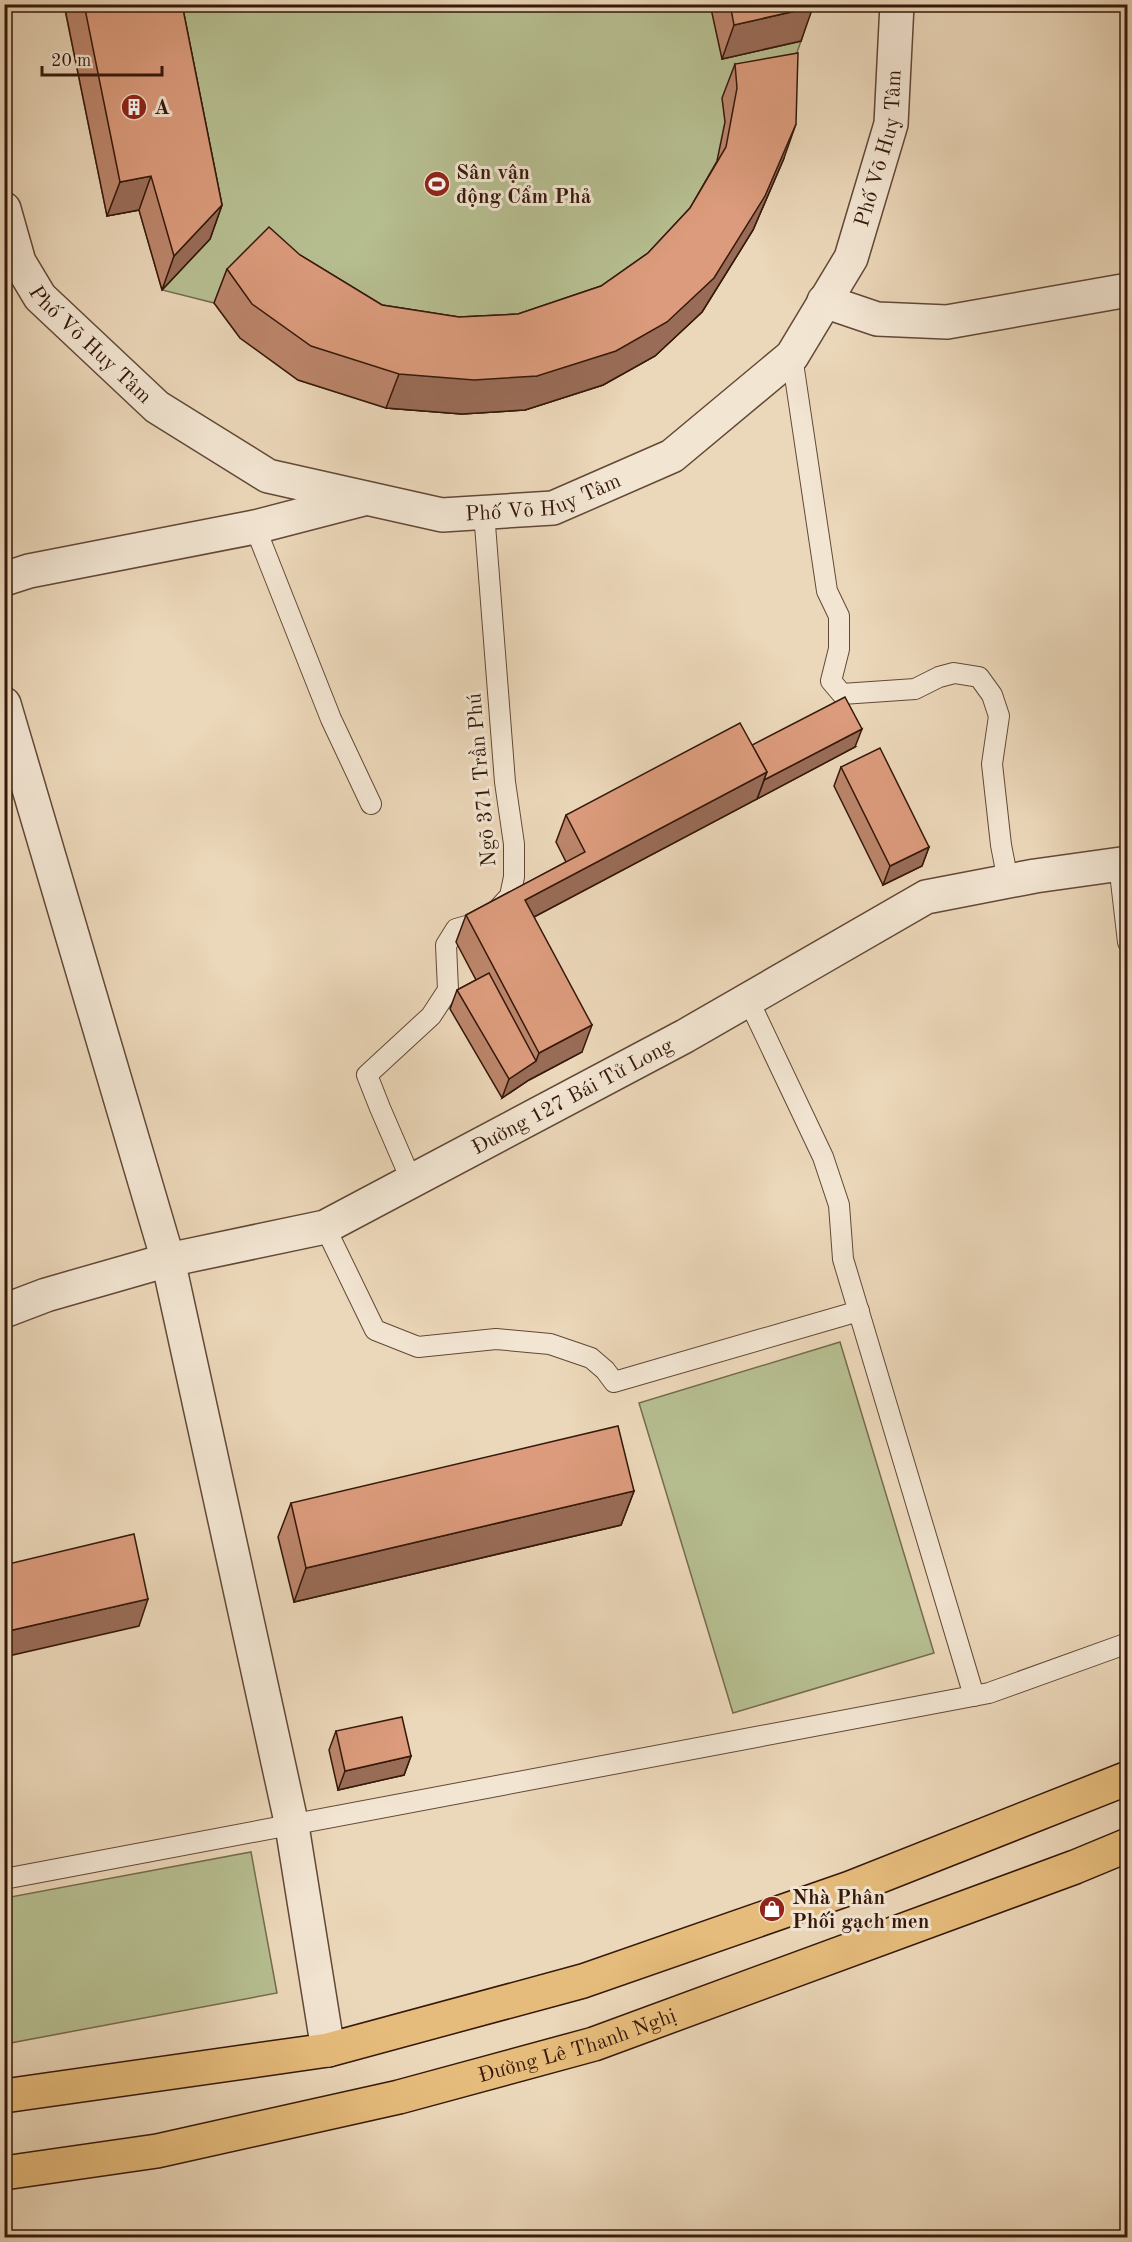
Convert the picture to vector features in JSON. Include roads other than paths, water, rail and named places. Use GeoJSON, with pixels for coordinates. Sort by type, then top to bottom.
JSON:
{"type":"FeatureCollection","features":[{"type":"Feature","properties":{"kind":"highway"},"geometry":{"type":"LineString","coordinates":[[4,2096],[328,2050],[583,1981],[850,1888],[1128,1778]]}},
{"type":"Feature","properties":{"kind":"highway","name":"Đường Lê Thanh Nghị"},"geometry":{"type":"LineString","coordinates":[[4,2173],[157,2151],[399,2097],[594,2044],[1075,1868],[1128,1845]]}},
{"type":"Feature","properties":{"kind":"street","name":"Phố Võ Huy Tâm"},"geometry":{"type":"LineString","coordinates":[[4,209],[12,263],[40,297],[157,407],[268,476],[442,515],[553,508],[672,456],[792,356],[851,258],[891,124],[897,4]]}},
{"type":"Feature","properties":{"kind":"street"},"geometry":{"type":"LineString","coordinates":[[824,301],[877,319],[947,322],[1128,290]]}},
{"type":"Feature","properties":{"kind":"street"},"geometry":{"type":"LineString","coordinates":[[4,579],[29,571],[255,527],[368,498]]}},
{"type":"Feature","properties":{"kind":"street"},"geometry":{"type":"LineString","coordinates":[[4,704],[168,1260],[292,1826],[328,2050]]}},
{"type":"Feature","properties":{"kind":"street","name":"Đường 127 Bái Tử Long"},"geometry":{"type":"LineString","coordinates":[[4,1311],[46,1295],[168,1260],[325,1227],[685,1036],[926,897],[1008,881],[1123,864]]}},
{"type":"Feature","properties":{"kind":"lane"},"geometry":{"type":"LineString","coordinates":[[792,356],[827,591],[839,616],[839,649],[831,681],[842,694],[915,689],[939,677],[954,673],[979,677],[992,695],[999,716],[992,764],[1001,845],[1008,881]]}},
{"type":"Feature","properties":{"kind":"lane","name":"Ngõ 371 Trần Phú"},"geometry":{"type":"LineString","coordinates":[[412,1182],[367,1075],[431,1016],[448,990],[446,945],[456,929],[488,920],[510,896],[514,877],[514,844],[505,782],[484,512]]}},
{"type":"Feature","properties":{"kind":"lane"},"geometry":{"type":"LineString","coordinates":[[255,527],[331,719],[370,804]]}},
{"type":"Feature","properties":{"kind":"lane"},"geometry":{"type":"LineString","coordinates":[[1123,864],[1128,942]]}},
{"type":"Feature","properties":{"kind":"lane"},"geometry":{"type":"LineString","coordinates":[[748,999],[823,1157],[839,1205],[843,1259],[974,1696]]}},
{"type":"Feature","properties":{"kind":"lane"},"geometry":{"type":"LineString","coordinates":[[325,1227],[375,1330],[418,1347],[496,1339],[550,1344],[591,1358],[605,1370],[614,1382],[859,1311]]}},
{"type":"Feature","properties":{"kind":"lane"},"geometry":{"type":"LineString","coordinates":[[4,1879],[989,1693],[1128,1643]]}},
{"type":"Feature","properties":{"kind":"place","name":"A"},"geometry":{"type":"Point","coordinates":[134,107]}},
{"type":"Feature","properties":{"kind":"place","name":"Sân vận động Cẩm Phả"},"geometry":{"type":"Point","coordinates":[437,184]}},
{"type":"Feature","properties":{"kind":"place","name":"Nhà Phân Phối gạch men"},"geometry":{"type":"Point","coordinates":[772,1909]}}]}
